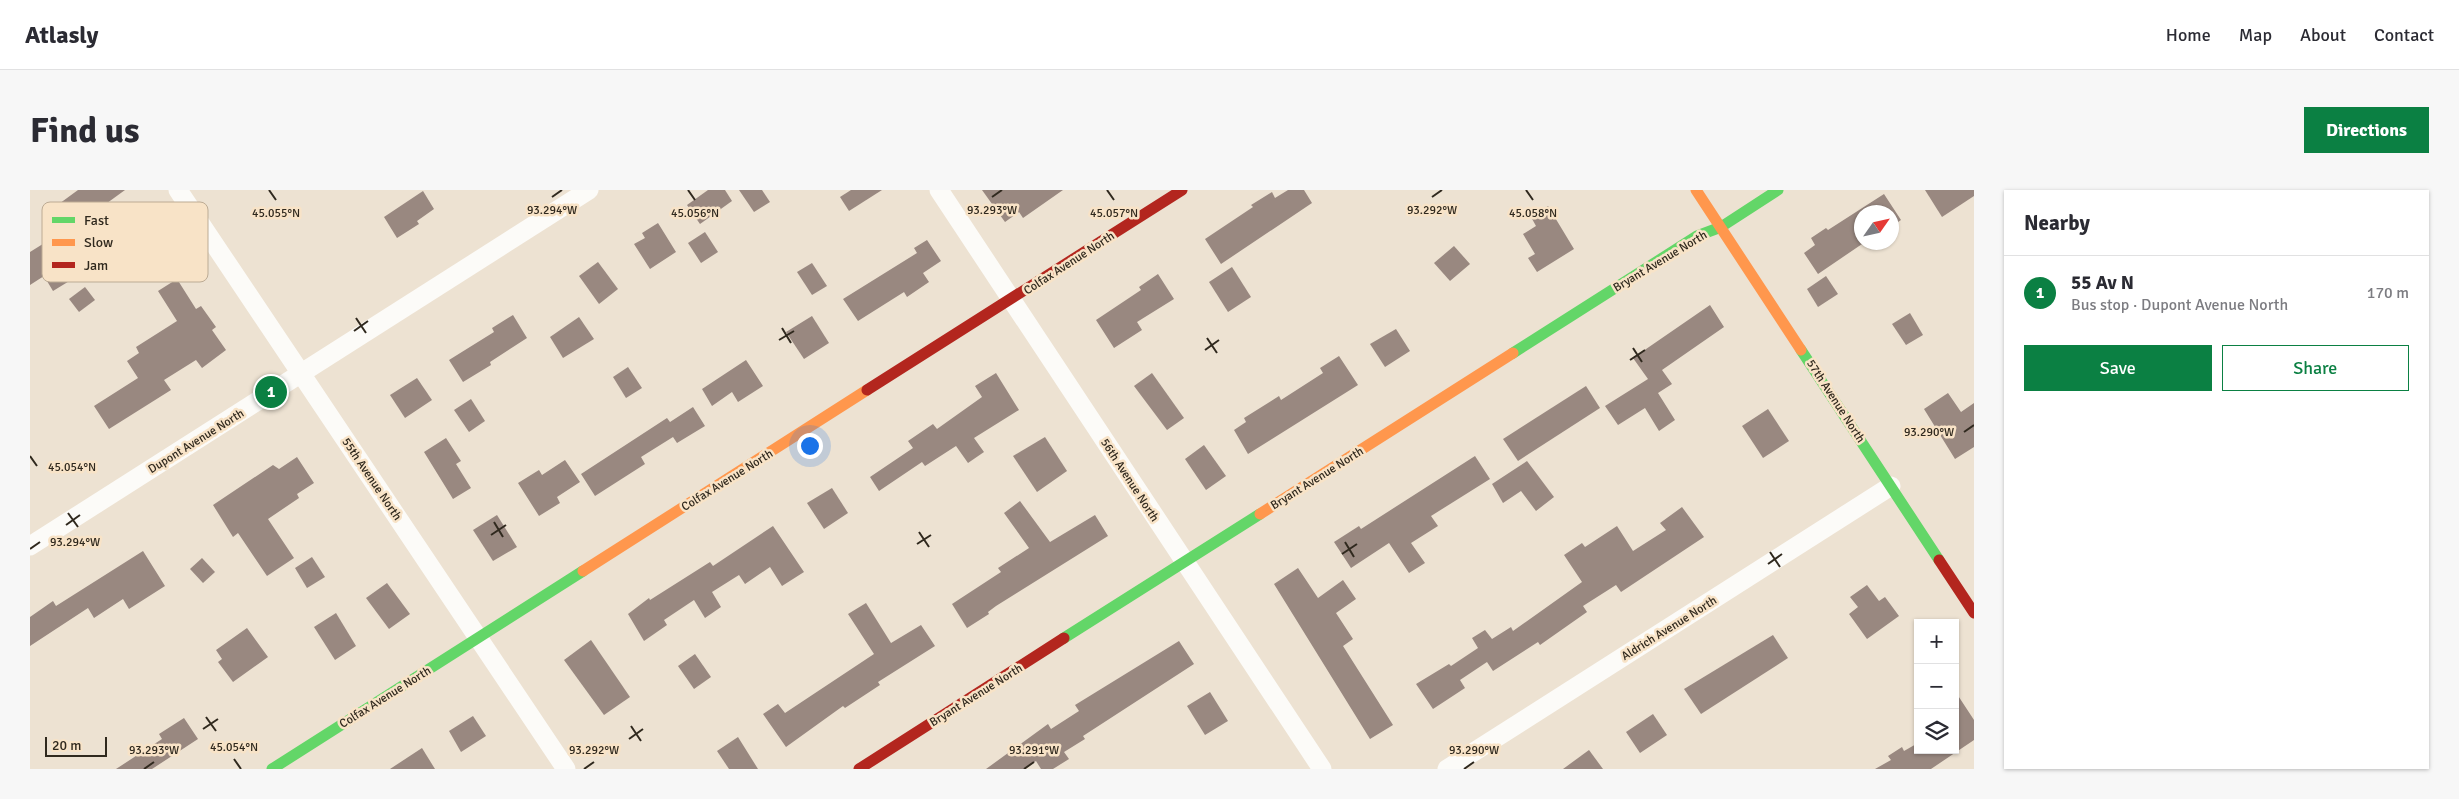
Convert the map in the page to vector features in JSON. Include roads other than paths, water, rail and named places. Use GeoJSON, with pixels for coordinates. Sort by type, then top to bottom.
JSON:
{"type":"FeatureCollection","features":[{"type":"Feature","properties":{"kind":"street","name":"55th Avenue North"},"geometry":{"type":"LineString","coordinates":[[178,190],[186,202]]}},
{"type":"Feature","properties":{"kind":"street","name":"Dupont Avenue North"},"geometry":{"type":"LineString","coordinates":[[30,546],[589,190]]}},
{"type":"Feature","properties":{"kind":"street","name":"56th Avenue North"},"geometry":{"type":"LineString","coordinates":[[939,190],[1322,769]]}},
{"type":"Feature","properties":{"kind":"street","name":"Colfax Avenue North"},"geometry":{"type":"LineString","coordinates":[[272,769],[1182,190]]}},
{"type":"Feature","properties":{"kind":"street","name":"57th Avenue North"},"geometry":{"type":"LineString","coordinates":[[1696,190],[1974,613]]}},
{"type":"Feature","properties":{"kind":"street","name":"Bryant Avenue North"},"geometry":{"type":"LineString","coordinates":[[859,769],[1697,236],[1721,227],[1778,190]]}},
{"type":"Feature","properties":{"kind":"street","name":"55th Avenue North"},"geometry":{"type":"LineString","coordinates":[[208,235],[566,769]]}},
{"type":"Feature","properties":{"kind":"street","name":"Aldrich Avenue North"},"geometry":{"type":"LineString","coordinates":[[1447,769],[1891,486]]}},
{"type":"Feature","properties":{"kind":"place","name":"55 Av N"},"geometry":{"type":"Point","coordinates":[271,392]}}]}
